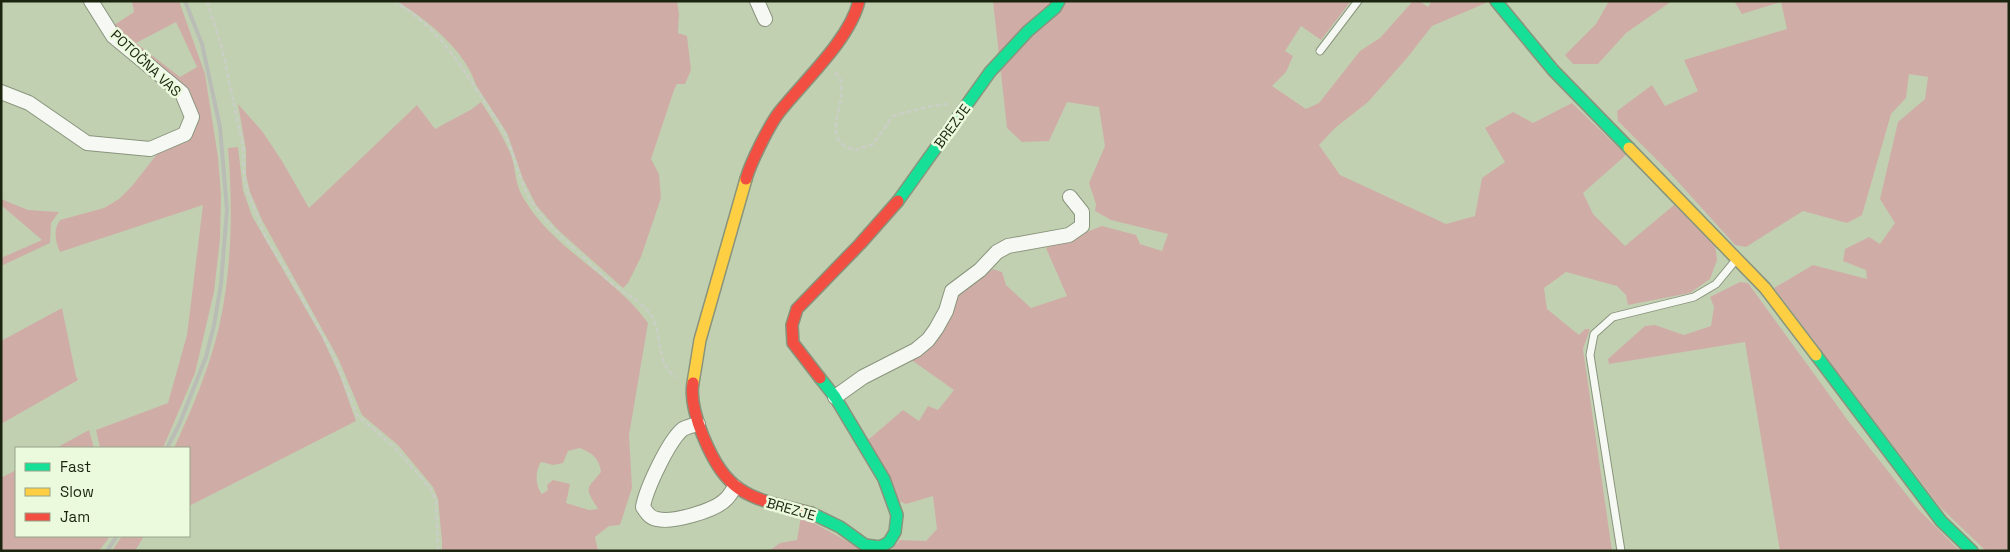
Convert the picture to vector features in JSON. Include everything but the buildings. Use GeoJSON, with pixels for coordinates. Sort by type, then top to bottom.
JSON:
{"type":"FeatureCollection","features":[{"type":"Feature","properties":{"kind":"street","name":"POTOČNA VAS"},"geometry":{"type":"LineString","coordinates":[[1,92],[29,103],[87,143],[150,149],[185,134],[192,117],[182,93],[113,36],[91,1]]}},
{"type":"Feature","properties":{"kind":"street"},"geometry":{"type":"LineString","coordinates":[[757,1],[765,19]]}},
{"type":"Feature","properties":{"kind":"street","name":"BREZJE"},"geometry":{"type":"LineString","coordinates":[[859,1],[856,13],[824,61],[779,112],[750,167],[723,254],[717,283],[700,340],[692,388],[698,424],[720,471],[735,488],[758,500],[814,514],[840,527],[865,545],[880,547],[889,542],[895,532],[897,515],[884,479],[835,397],[793,343],[792,325],[797,309],[860,244],[901,197],[990,72],[1028,31],[1055,8],[1059,1]]}},
{"type":"Feature","properties":{"kind":"street"},"geometry":{"type":"LineString","coordinates":[[1496,1],[1553,70],[1765,288],[1941,521],[1972,551]]}},
{"type":"Feature","properties":{"kind":"street"},"geometry":{"type":"LineString","coordinates":[[835,397],[863,377],[916,350],[928,340],[946,311],[952,291],[980,270],[996,252],[1008,246],[1069,235],[1082,226],[1082,212],[1070,198]]}},
{"type":"Feature","properties":{"kind":"street"},"geometry":{"type":"LineString","coordinates":[[698,424],[683,429],[670,445],[645,494],[643,507],[649,516],[657,519],[668,520],[692,516],[725,501],[735,488]]}},
{"type":"Feature","properties":{"kind":"lane"},"geometry":{"type":"LineString","coordinates":[[1320,51],[1358,1]]}},
{"type":"Feature","properties":{"kind":"lane"},"geometry":{"type":"LineString","coordinates":[[1621,551],[1590,354],[1594,334],[1613,317],[1694,297],[1716,284],[1737,258]]}},
{"type":"Feature","properties":{"kind":"path"},"geometry":{"type":"LineString","coordinates":[[207,1],[228,74],[243,146],[244,176],[248,193],[266,238],[290,276],[334,356],[357,415],[395,448],[430,488],[436,501],[438,551]]}},
{"type":"Feature","properties":{"kind":"path"},"geometry":{"type":"LineString","coordinates":[[394,1],[415,14],[448,46],[504,133],[513,153],[524,188],[533,205],[555,230],[614,285],[631,296],[647,311],[658,328],[661,359],[670,372],[692,388]]}},
{"type":"Feature","properties":{"kind":"path"},"geometry":{"type":"LineString","coordinates":[[824,61],[840,77],[842,96],[835,130],[842,144],[856,150],[873,144],[893,116],[926,108],[971,101]]}},
{"type":"Feature","properties":{"kind":"shaded area"},"geometry":{"type":"Polygon","coordinates":[[[132,1],[179,1],[205,74],[218,157],[221,195],[220,239],[214,292],[195,373],[163,447],[100,447],[96,430],[168,403],[187,335],[203,205],[60,252],[56,240],[56,232],[60,220],[104,208],[119,199],[132,186],[157,154],[167,148],[195,109],[128,43],[114,25],[134,12],[132,1]],[[176,22],[136,43],[180,77],[197,67],[176,22]]]}},
{"type":"Feature","properties":{"kind":"shaded area"},"geometry":{"type":"Polygon","coordinates":[[[397,1],[677,1],[679,14],[678,33],[687,36],[691,70],[685,84],[677,84],[674,90],[651,159],[659,174],[661,198],[641,257],[628,283],[623,288],[557,229],[536,205],[523,179],[507,133],[476,85],[471,72],[463,60],[444,37],[397,1]]]}},
{"type":"Feature","properties":{"kind":"shaded area"},"geometry":{"type":"Polygon","coordinates":[[[993,1],[1351,1],[1321,40],[1301,26],[1285,51],[1293,56],[1286,72],[1272,86],[1306,109],[1319,103],[1360,51],[1380,38],[1413,1],[1419,1],[1428,7],[1432,1],[1485,1],[1486,3],[1432,26],[1368,102],[1335,128],[1319,145],[1340,175],[1446,224],[1475,216],[1482,178],[1505,162],[1485,128],[1513,112],[1533,123],[1572,103],[1626,155],[1583,193],[1593,214],[1625,246],[1674,205],[1715,243],[1717,260],[1710,279],[1690,293],[1628,305],[1626,295],[1617,286],[1566,272],[1544,288],[1547,309],[1579,335],[1585,329],[1590,329],[1583,349],[1612,551],[891,551],[900,540],[926,541],[937,529],[933,496],[906,504],[896,500],[868,440],[903,410],[919,421],[928,406],[938,410],[954,390],[910,359],[937,321],[957,298],[993,269],[1002,272],[1006,285],[1031,308],[1067,296],[1046,248],[1102,226],[1136,235],[1140,244],[1162,251],[1168,234],[1111,220],[1095,211],[1096,204],[1089,183],[1105,146],[1099,107],[1067,102],[1049,141],[1022,142],[1007,128],[993,1]]]}},
{"type":"Feature","properties":{"kind":"shaded area"},"geometry":{"type":"Polygon","coordinates":[[[1609,1],[1672,1],[1626,33],[1598,64],[1573,64],[1565,55],[1596,24],[1609,1]]]}},
{"type":"Feature","properties":{"kind":"shaded area"},"geometry":{"type":"Polygon","coordinates":[[[1734,1],[2009,1],[2009,551],[1986,551],[1940,507],[1774,288],[1813,265],[1867,279],[1866,270],[1843,261],[1845,249],[1869,237],[1880,244],[1895,223],[1880,199],[1898,122],[1925,99],[1928,77],[1909,74],[1906,98],[1891,114],[1862,215],[1847,223],[1803,211],[1746,247],[1735,245],[1671,174],[1618,121],[1617,111],[1652,85],[1665,106],[1698,91],[1684,60],[1787,29],[1781,2],[1742,14],[1734,1]]]}},
{"type":"Feature","properties":{"kind":"shaded area"},"geometry":{"type":"Polygon","coordinates":[[[481,102],[497,127],[511,155],[520,192],[535,215],[562,243],[622,294],[648,323],[629,435],[632,488],[620,525],[609,526],[595,537],[598,551],[442,551],[438,499],[433,487],[398,445],[362,415],[338,358],[262,220],[250,192],[246,175],[246,150],[238,104],[262,131],[309,208],[417,105],[435,129],[481,102]],[[580,448],[568,451],[563,463],[553,465],[541,462],[538,469],[538,487],[542,494],[548,490],[547,485],[553,480],[570,484],[566,503],[589,510],[598,509],[589,493],[589,489],[601,472],[599,463],[591,454],[580,448]]]}},
{"type":"Feature","properties":{"kind":"shaded area"},"geometry":{"type":"Polygon","coordinates":[[[238,147],[243,190],[252,216],[322,337],[340,376],[356,421],[190,505],[190,447],[174,447],[200,389],[210,358],[219,327],[227,283],[231,215],[228,148],[238,147]]]}},
{"type":"Feature","properties":{"kind":"shaded area"},"geometry":{"type":"Polygon","coordinates":[[[1,199],[28,210],[59,212],[51,223],[50,243],[1,266],[1,258],[42,240],[1,205],[1,199]]]}},
{"type":"Feature","properties":{"kind":"shaded area"},"geometry":{"type":"Polygon","coordinates":[[[1740,282],[1748,283],[1849,422],[1918,509],[1960,551],[1780,551],[1745,342],[1609,364],[1608,359],[1645,326],[1655,325],[1684,335],[1711,326],[1714,307],[1710,297],[1740,282]]]}},
{"type":"Feature","properties":{"kind":"shaded area"},"geometry":{"type":"Polygon","coordinates":[[[62,308],[78,380],[1,424],[1,341],[62,308]]]}},
{"type":"Feature","properties":{"kind":"shaded area"},"geometry":{"type":"Polygon","coordinates":[[[89,430],[94,447],[58,447],[89,430]]]}},
{"type":"Feature","properties":{"kind":"shaded area"},"geometry":{"type":"Polygon","coordinates":[[[15,471],[15,537],[109,537],[99,551],[1,551],[1,478],[15,471]]]}},
{"type":"Feature","properties":{"kind":"shaded area"},"geometry":{"type":"Polygon","coordinates":[[[801,516],[865,551],[769,551],[780,543],[797,540],[801,516]]]}},
{"type":"Feature","properties":{"kind":"shaded area"},"geometry":{"type":"Polygon","coordinates":[[[121,537],[143,537],[135,551],[112,551],[121,537]]]}},
{"type":"Feature","properties":{"kind":"railway"},"geometry":{"type":"LineString","coordinates":[[168,447],[179,425],[206,357],[221,284],[227,210],[220,127],[202,44],[185,1]]}},
{"type":"Feature","properties":{"kind":"railway"},"geometry":{"type":"LineString","coordinates":[[107,551],[116,537]]}},
{"type":"Feature","properties":{"kind":"traffic: fast"},"geometry":{"type":"LineString","coordinates":[[898,201],[990,72],[1028,31],[1055,8],[1059,1]]}},
{"type":"Feature","properties":{"kind":"traffic: fast"},"geometry":{"type":"LineString","coordinates":[[1496,1],[1553,70],[1629,148]]}},
{"type":"Feature","properties":{"kind":"traffic: fast"},"geometry":{"type":"LineString","coordinates":[[1816,355],[1941,521],[1972,551]]}},
{"type":"Feature","properties":{"kind":"traffic: fast"},"geometry":{"type":"LineString","coordinates":[[811,513],[840,527],[865,545],[880,547],[889,542],[895,532],[897,515],[884,479],[835,397],[820,378]]}},
{"type":"Feature","properties":{"kind":"traffic: slow"},"geometry":{"type":"LineString","coordinates":[[1629,148],[1765,288],[1816,355]]}},
{"type":"Feature","properties":{"kind":"traffic: slow"},"geometry":{"type":"LineString","coordinates":[[693,383],[700,340],[746,179]]}},
{"type":"Feature","properties":{"kind":"traffic: jam"},"geometry":{"type":"LineString","coordinates":[[746,179],[761,143],[777,116],[837,44],[854,15],[859,1]]}},
{"type":"Feature","properties":{"kind":"traffic: jam"},"geometry":{"type":"LineString","coordinates":[[820,378],[793,343],[792,325],[797,309],[860,244],[898,201]]}},
{"type":"Feature","properties":{"kind":"traffic: jam"},"geometry":{"type":"LineString","coordinates":[[693,383],[693,403],[696,417],[712,456],[722,472],[744,492],[757,498],[811,513]]}}]}
